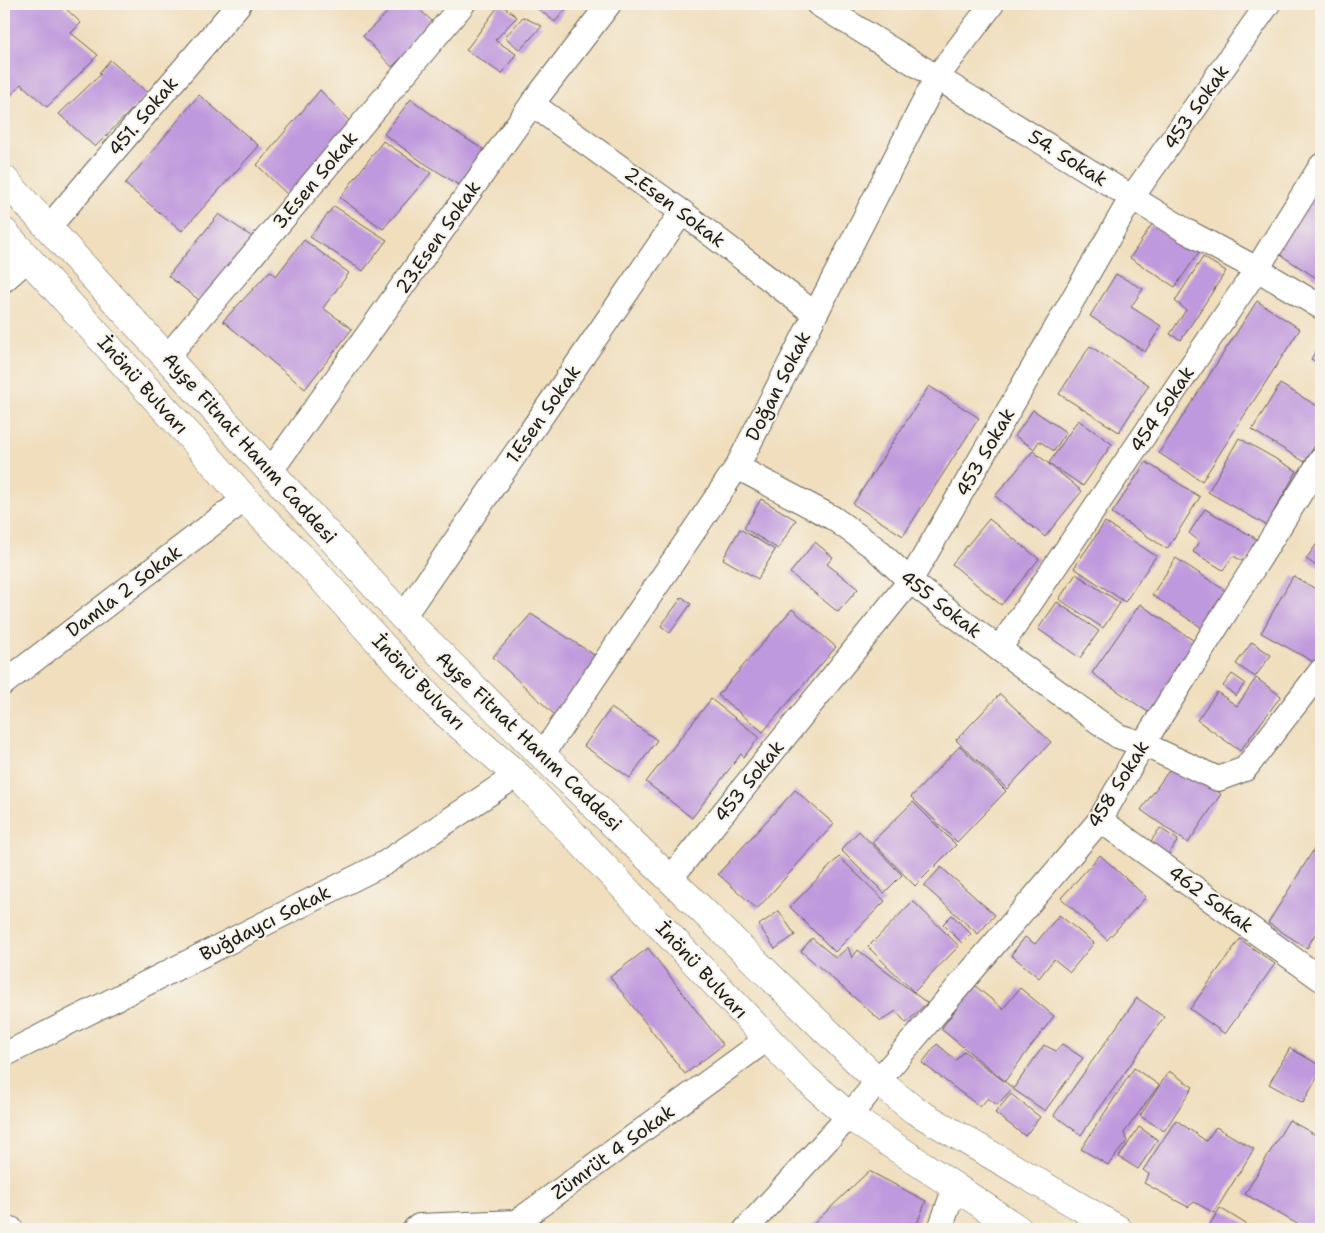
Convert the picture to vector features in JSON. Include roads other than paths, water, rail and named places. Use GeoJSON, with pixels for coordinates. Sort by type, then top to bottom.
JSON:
{"type":"FeatureCollection","features":[{"type":"Feature","properties":{"kind":"main road","name":"Ayşe Fitnat Hanım Caddesi"},"geometry":{"type":"LineString","coordinates":[[4,179],[403,617],[542,755],[878,1081],[914,1110],[1118,1229]]}},
{"type":"Feature","properties":{"kind":"main road","name":"İnönü Bulvarı"},"geometry":{"type":"LineString","coordinates":[[4,232],[245,499],[316,572],[436,705],[517,774],[804,1078],[850,1116]]}},
{"type":"Feature","properties":{"kind":"main road"},"geometry":{"type":"LineString","coordinates":[[850,1116],[1018,1229]]}},
{"type":"Feature","properties":{"kind":"street","name":"451. Sokak"},"geometry":{"type":"LineString","coordinates":[[48,228],[239,4]]}},
{"type":"Feature","properties":{"kind":"street","name":"3.Esen Sokak"},"geometry":{"type":"LineString","coordinates":[[167,356],[462,4]]}},
{"type":"Feature","properties":{"kind":"street","name":"23.Esen Sokak"},"geometry":{"type":"LineString","coordinates":[[270,472],[532,104],[609,4]]}},
{"type":"Feature","properties":{"kind":"street","name":"54. Sokak"},"geometry":{"type":"LineString","coordinates":[[818,4],[1188,232],[1257,269],[1321,307]]}},
{"type":"Feature","properties":{"kind":"street","name":"Doğan Sokak"},"geometry":{"type":"LineString","coordinates":[[542,755],[737,467],[937,77],[992,4]]}},
{"type":"Feature","properties":{"kind":"street","name":"453 Sokak"},"geometry":{"type":"LineString","coordinates":[[670,878],[910,581],[1132,198],[1268,4]]}},
{"type":"Feature","properties":{"kind":"street","name":"2.Esen Sokak"},"geometry":{"type":"LineString","coordinates":[[532,104],[682,212],[815,314]]}},
{"type":"Feature","properties":{"kind":"street","name":"454 Sokak"},"geometry":{"type":"LineString","coordinates":[[999,649],[1257,269],[1321,166]]}},
{"type":"Feature","properties":{"kind":"street","name":"1.Esen Sokak"},"geometry":{"type":"LineString","coordinates":[[403,617],[682,212]]}},
{"type":"Feature","properties":{"kind":"street"},"geometry":{"type":"LineString","coordinates":[[4,280],[28,259]]}},
{"type":"Feature","properties":{"kind":"street","name":"458 Sokak"},"geometry":{"type":"LineString","coordinates":[[746,1229],[850,1116],[1100,820],[1143,744],[1321,460]]}},
{"type":"Feature","properties":{"kind":"street","name":"455 Sokak"},"geometry":{"type":"LineString","coordinates":[[737,467],[833,518],[875,548],[910,581],[1118,736],[1143,744],[1218,779],[1245,769],[1321,671]]}},
{"type":"Feature","properties":{"kind":"street","name":"Damla 2 Sokak"},"geometry":{"type":"LineString","coordinates":[[4,683],[245,499]]}},
{"type":"Feature","properties":{"kind":"street","name":"Buğdaycı Sokak"},"geometry":{"type":"LineString","coordinates":[[4,1055],[385,863],[517,774]]}},
{"type":"Feature","properties":{"kind":"street","name":"462 Sokak"},"geometry":{"type":"LineString","coordinates":[[1100,820],[1321,979]]}},
{"type":"Feature","properties":{"kind":"street","name":"Zümrüt 4 Sokak"},"geometry":{"type":"LineString","coordinates":[[416,1229],[418,1226],[517,1222],[767,1039]]}},
{"type":"Feature","properties":{"kind":"street"},"geometry":{"type":"LineString","coordinates":[[940,1229],[955,1187]]}},
{"type":"Feature","properties":{"kind":"street"},"geometry":{"type":"LineString","coordinates":[[4,1227],[11,1229]]}}]}
